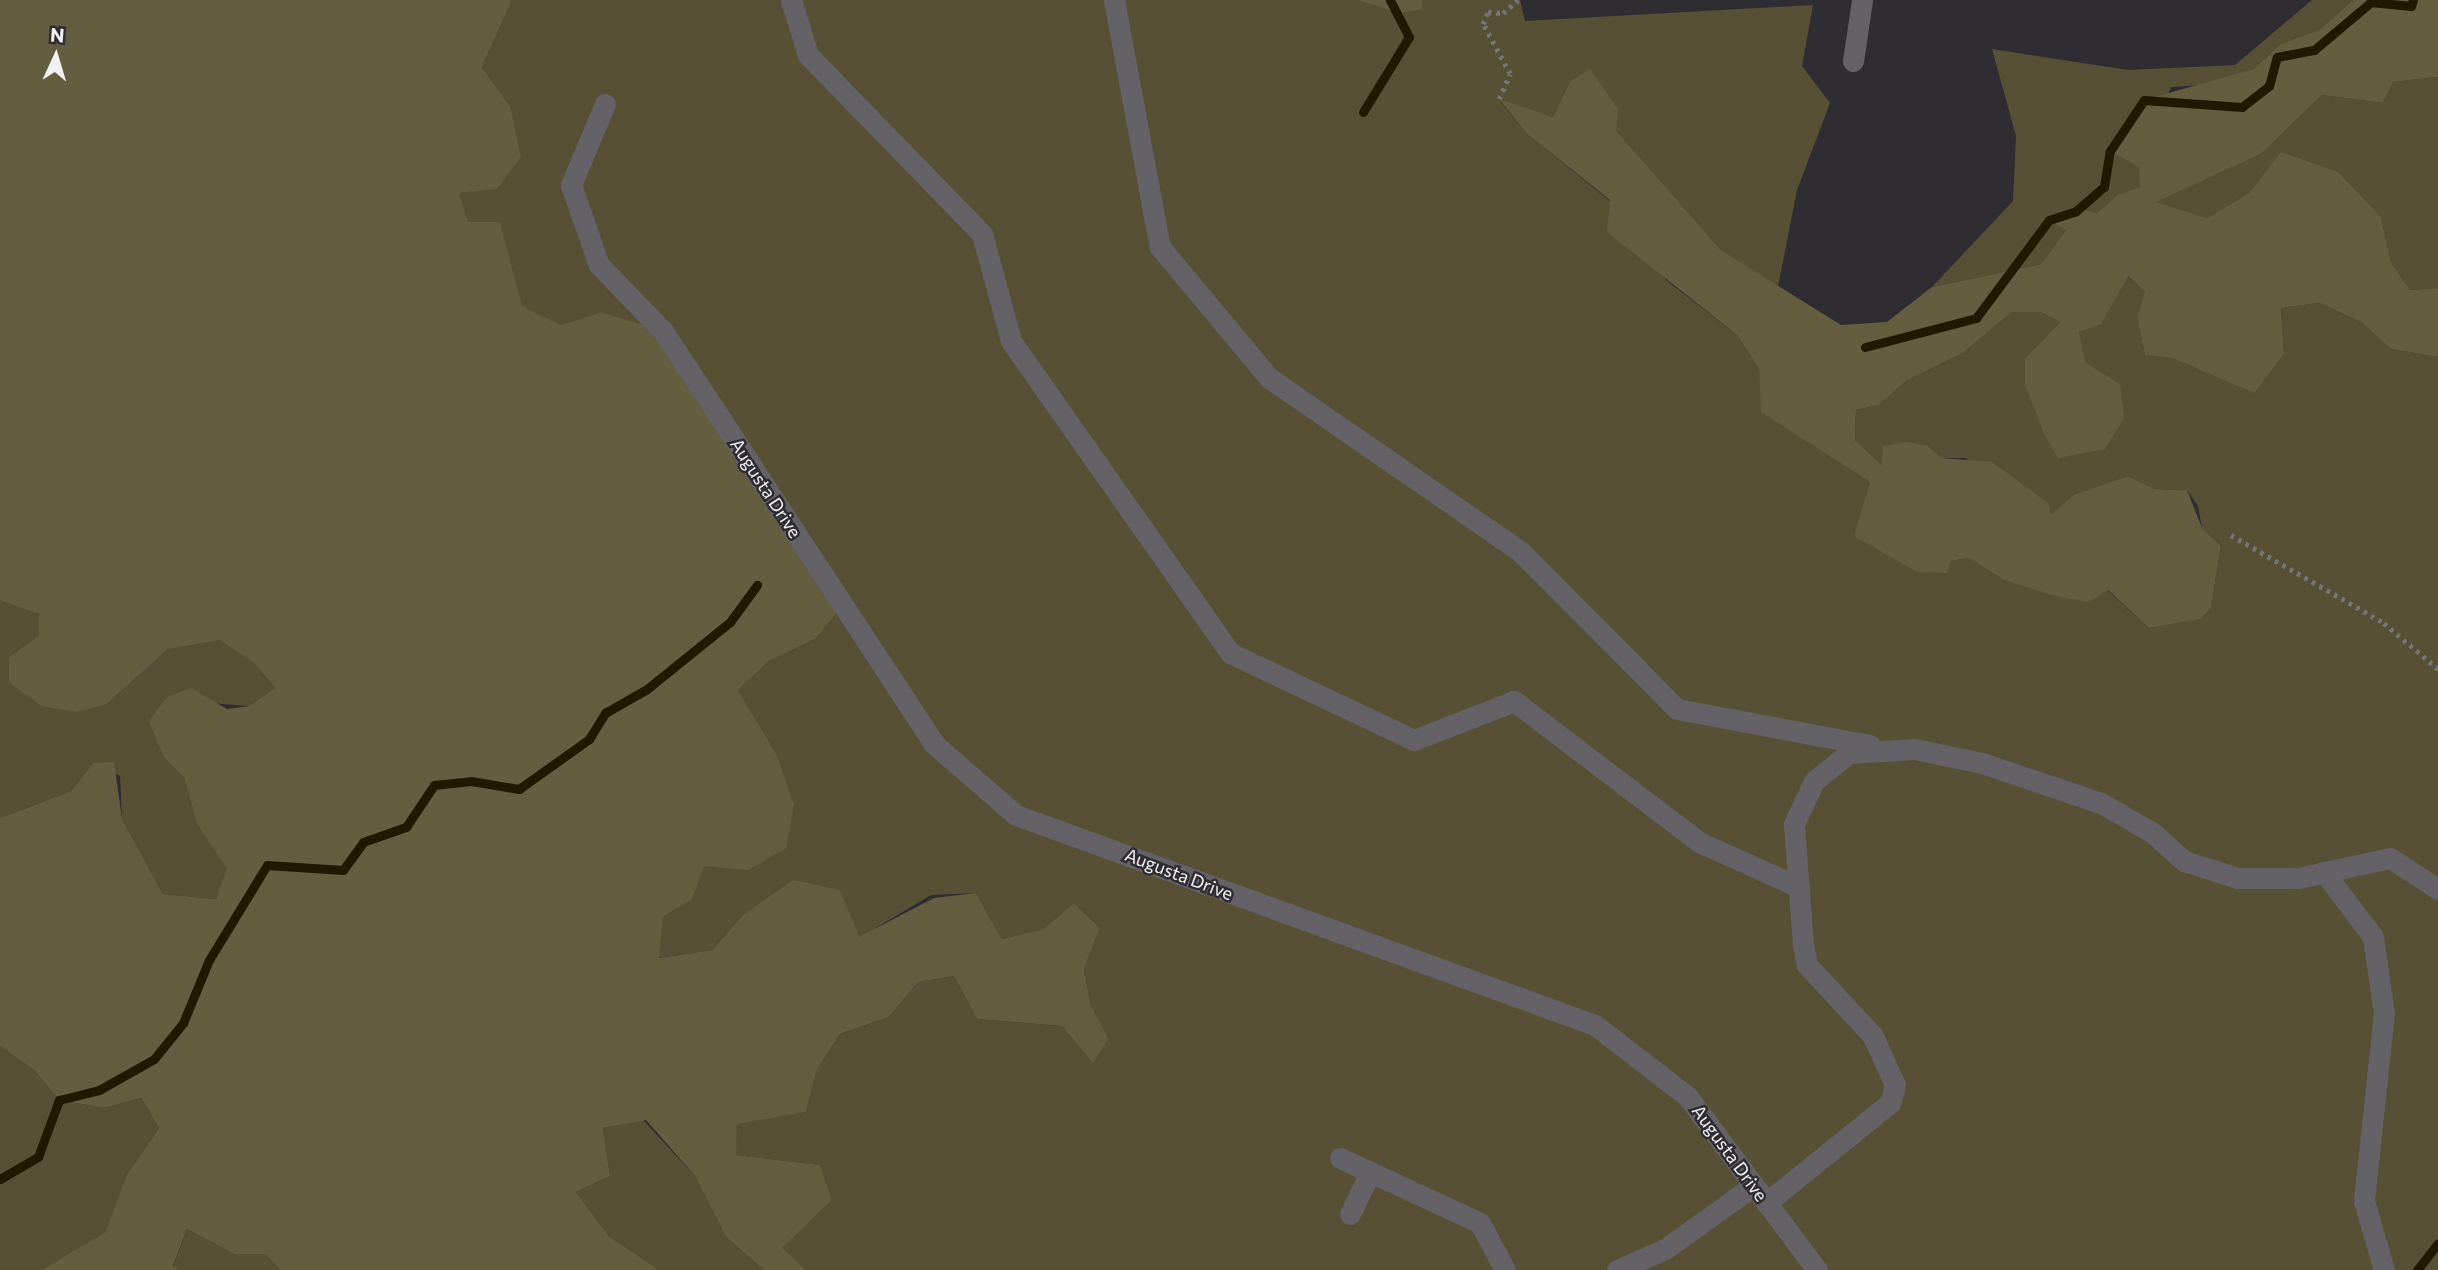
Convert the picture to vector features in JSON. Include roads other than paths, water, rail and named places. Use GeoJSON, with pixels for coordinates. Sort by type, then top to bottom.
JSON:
{"type":"FeatureCollection","features":[{"type":"Feature","properties":{"kind":"street"},"geometry":{"type":"LineString","coordinates":[[791,0],[808,55],[982,234],[1011,341],[1230,653],[1414,740],[1514,701],[1699,842],[1799,887]]}},
{"type":"Feature","properties":{"kind":"street"},"geometry":{"type":"LineString","coordinates":[[1114,0],[1160,247],[1269,378],[1521,552],[1677,709],[1878,747],[1947,752],[2101,803],[2207,870],[2267,879],[2324,872],[2368,858],[2390,858],[2438,889]]}},
{"type":"Feature","properties":{"kind":"street"},"geometry":{"type":"LineString","coordinates":[[1853,61],[1862,0]]}},
{"type":"Feature","properties":{"kind":"street","name":"Augusta Drive"},"geometry":{"type":"LineString","coordinates":[[605,104],[571,185],[599,265],[663,331],[934,744],[1016,815],[1595,1024],[1688,1097],[1817,1270]]}},
{"type":"Feature","properties":{"kind":"street"},"geometry":{"type":"LineString","coordinates":[[1617,1270],[1665,1249],[1760,1194],[1890,1103],[1895,1085],[1873,1036],[1807,965],[1794,824],[1801,800],[1830,764],[1878,747]]}},
{"type":"Feature","properties":{"kind":"street"},"geometry":{"type":"LineString","coordinates":[[2324,872],[2373,937],[2384,1013],[2364,1201],[2384,1270]]}},
{"type":"Feature","properties":{"kind":"street"},"geometry":{"type":"LineString","coordinates":[[1340,1158],[1479,1223],[1505,1270]]}},
{"type":"Feature","properties":{"kind":"street"},"geometry":{"type":"LineString","coordinates":[[1350,1214],[1370,1172]]}},
{"type":"Feature","properties":{"kind":"waterway"},"geometry":{"type":"LineString","coordinates":[[1363,112],[1409,37],[1390,0]]}},
{"type":"Feature","properties":{"kind":"waterway"},"geometry":{"type":"LineString","coordinates":[[1865,347],[1976,318],[2049,220],[2076,211],[2104,187],[2110,151],[2144,100],[2242,107],[2269,86],[2277,57],[2314,50],[2371,2],[2411,6],[2413,0]]}},
{"type":"Feature","properties":{"kind":"waterway"},"geometry":{"type":"LineString","coordinates":[[0,1179],[38,1157],[59,1100],[99,1090],[154,1059],[183,1023],[209,960],[267,865],[343,870],[363,842],[406,827],[434,785],[471,781],[519,789],[589,739],[605,713],[647,689],[730,622],[757,585]]}},
{"type":"Feature","properties":{"kind":"waterway"},"geometry":{"type":"LineString","coordinates":[[2417,1270],[2438,1243]]}}]}
